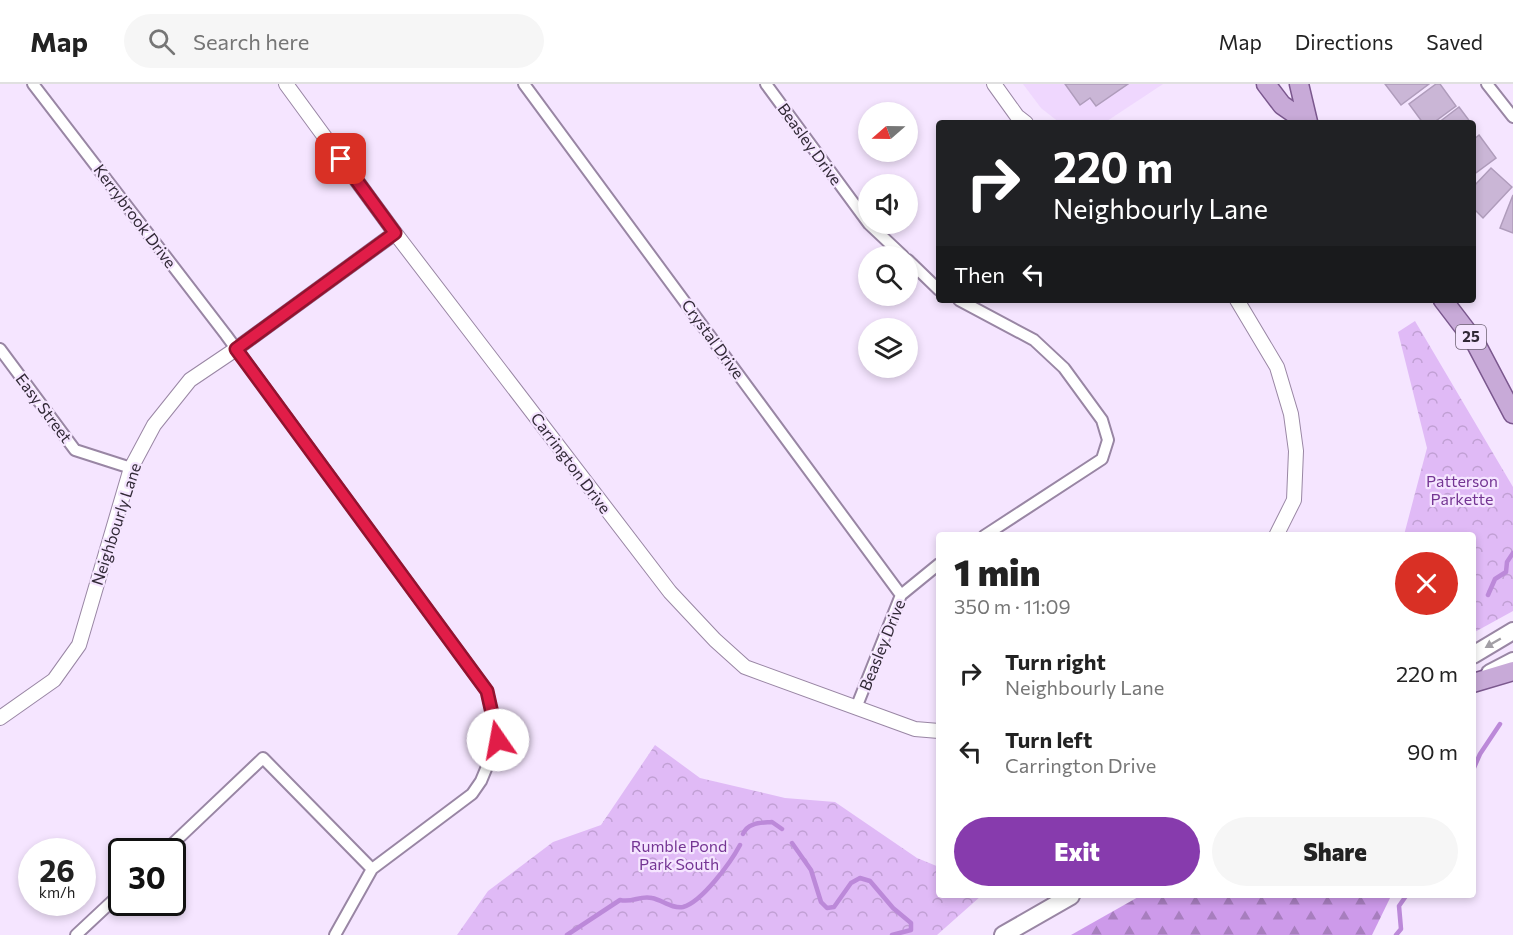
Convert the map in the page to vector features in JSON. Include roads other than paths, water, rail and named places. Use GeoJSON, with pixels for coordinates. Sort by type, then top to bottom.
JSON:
{"type":"FeatureCollection","features":[{"type":"Feature","properties":{"kind":"main road"},"geometry":{"type":"LineString","coordinates":[[1266,84],[1282,105],[1305,120]]}},
{"type":"Feature","properties":{"kind":"main road"},"geometry":{"type":"LineString","coordinates":[[1299,84],[1308,120]]}},
{"type":"Feature","properties":{"kind":"main road","name":"25"},"geometry":{"type":"LineString","coordinates":[[1445,303],[1475,342],[1513,414]]}},
{"type":"Feature","properties":{"kind":"main road"},"geometry":{"type":"LineString","coordinates":[[1494,378],[1513,398]]}},
{"type":"Feature","properties":{"kind":"main road"},"geometry":{"type":"LineString","coordinates":[[1476,653],[1513,631]]}},
{"type":"Feature","properties":{"kind":"main road"},"geometry":{"type":"LineString","coordinates":[[1476,681],[1513,661]]}},
{"type":"Feature","properties":{"kind":"main road"},"geometry":{"type":"LineString","coordinates":[[1476,682],[1513,670]]}},
{"type":"Feature","properties":{"kind":"main road"},"geometry":{"type":"LineString","coordinates":[[1003,935],[1068,898]]}},
{"type":"Feature","properties":{"kind":"street","name":"Kerrybrook Drive"},"geometry":{"type":"LineString","coordinates":[[33,84],[236,349],[487,691],[498,740],[482,781],[472,794],[372,869]]}},
{"type":"Feature","properties":{"kind":"street","name":"Carrington Drive"},"geometry":{"type":"LineString","coordinates":[[286,84],[395,233],[669,592],[715,640],[745,667],[915,729],[936,730]]}},
{"type":"Feature","properties":{"kind":"street","name":"Crystal Drive"},"geometry":{"type":"LineString","coordinates":[[524,84],[901,595]]}},
{"type":"Feature","properties":{"kind":"street","name":"Beasley Drive"},"geometry":{"type":"LineString","coordinates":[[766,84],[868,224],[892,246]]}},
{"type":"Feature","properties":{"kind":"street"},"geometry":{"type":"LineString","coordinates":[[994,84],[1022,120]]}},
{"type":"Feature","properties":{"kind":"street"},"geometry":{"type":"LineString","coordinates":[[1487,84],[1513,117]]}},
{"type":"Feature","properties":{"kind":"street","name":"Neighbourly Lane"},"geometry":{"type":"LineString","coordinates":[[0,718],[54,680],[79,645],[131,468],[153,425],[190,380],[395,233]]}},
{"type":"Feature","properties":{"kind":"street"},"geometry":{"type":"LineString","coordinates":[[918,270],[936,287]]}},
{"type":"Feature","properties":{"kind":"street"},"geometry":{"type":"LineString","coordinates":[[965,303],[1034,340],[1064,368],[1102,420],[1108,440],[1102,459],[990,532]]}},
{"type":"Feature","properties":{"kind":"street"},"geometry":{"type":"LineString","coordinates":[[1239,303],[1277,367],[1291,414],[1296,451],[1294,500],[1278,532]]}},
{"type":"Feature","properties":{"kind":"street","name":"Easy Street"},"geometry":{"type":"LineString","coordinates":[[0,349],[75,450],[131,468]]}},
{"type":"Feature","properties":{"kind":"street","name":"Beasley Drive"},"geometry":{"type":"LineString","coordinates":[[856,708],[901,595],[936,566]]}},
{"type":"Feature","properties":{"kind":"street"},"geometry":{"type":"LineString","coordinates":[[179,838],[263,758],[372,869],[335,935]]}},
{"type":"Feature","properties":{"kind":"street"},"geometry":{"type":"LineString","coordinates":[[76,935],[108,905]]}},
{"type":"Feature","properties":{"kind":"waterway"},"geometry":{"type":"LineString","coordinates":[[1488,595],[1495,579],[1506,572],[1507,562],[1513,553]]}},
{"type":"Feature","properties":{"kind":"waterway"},"geometry":{"type":"LineString","coordinates":[[1476,763],[1500,724]]}},
{"type":"Feature","properties":{"kind":"waterway"},"geometry":{"type":"LineString","coordinates":[[743,834],[748,827],[759,823],[772,822],[782,829]]}},
{"type":"Feature","properties":{"kind":"waterway"},"geometry":{"type":"LineString","coordinates":[[792,843],[811,870],[821,902],[827,908],[834,907],[851,883],[860,878],[870,881],[893,908],[911,923],[911,930],[892,935]]}},
{"type":"Feature","properties":{"kind":"waterway"},"geometry":{"type":"LineString","coordinates":[[567,935],[620,900],[629,901],[648,897],[671,906],[683,907],[691,904],[707,890],[740,845]]}},
{"type":"Feature","properties":{"kind":"waterway"},"geometry":{"type":"LineString","coordinates":[[1396,935],[1401,929],[1399,906],[1405,898]]}},
{"type":"Feature","properties":{"kind":"park label","name":"Patterson Parkette"},"geometry":{"type":"Point","coordinates":[1462,490]}},
{"type":"Feature","properties":{"kind":"park label","name":"Rumble Pond Park South"},"geometry":{"type":"Point","coordinates":[679,855]}}]}
